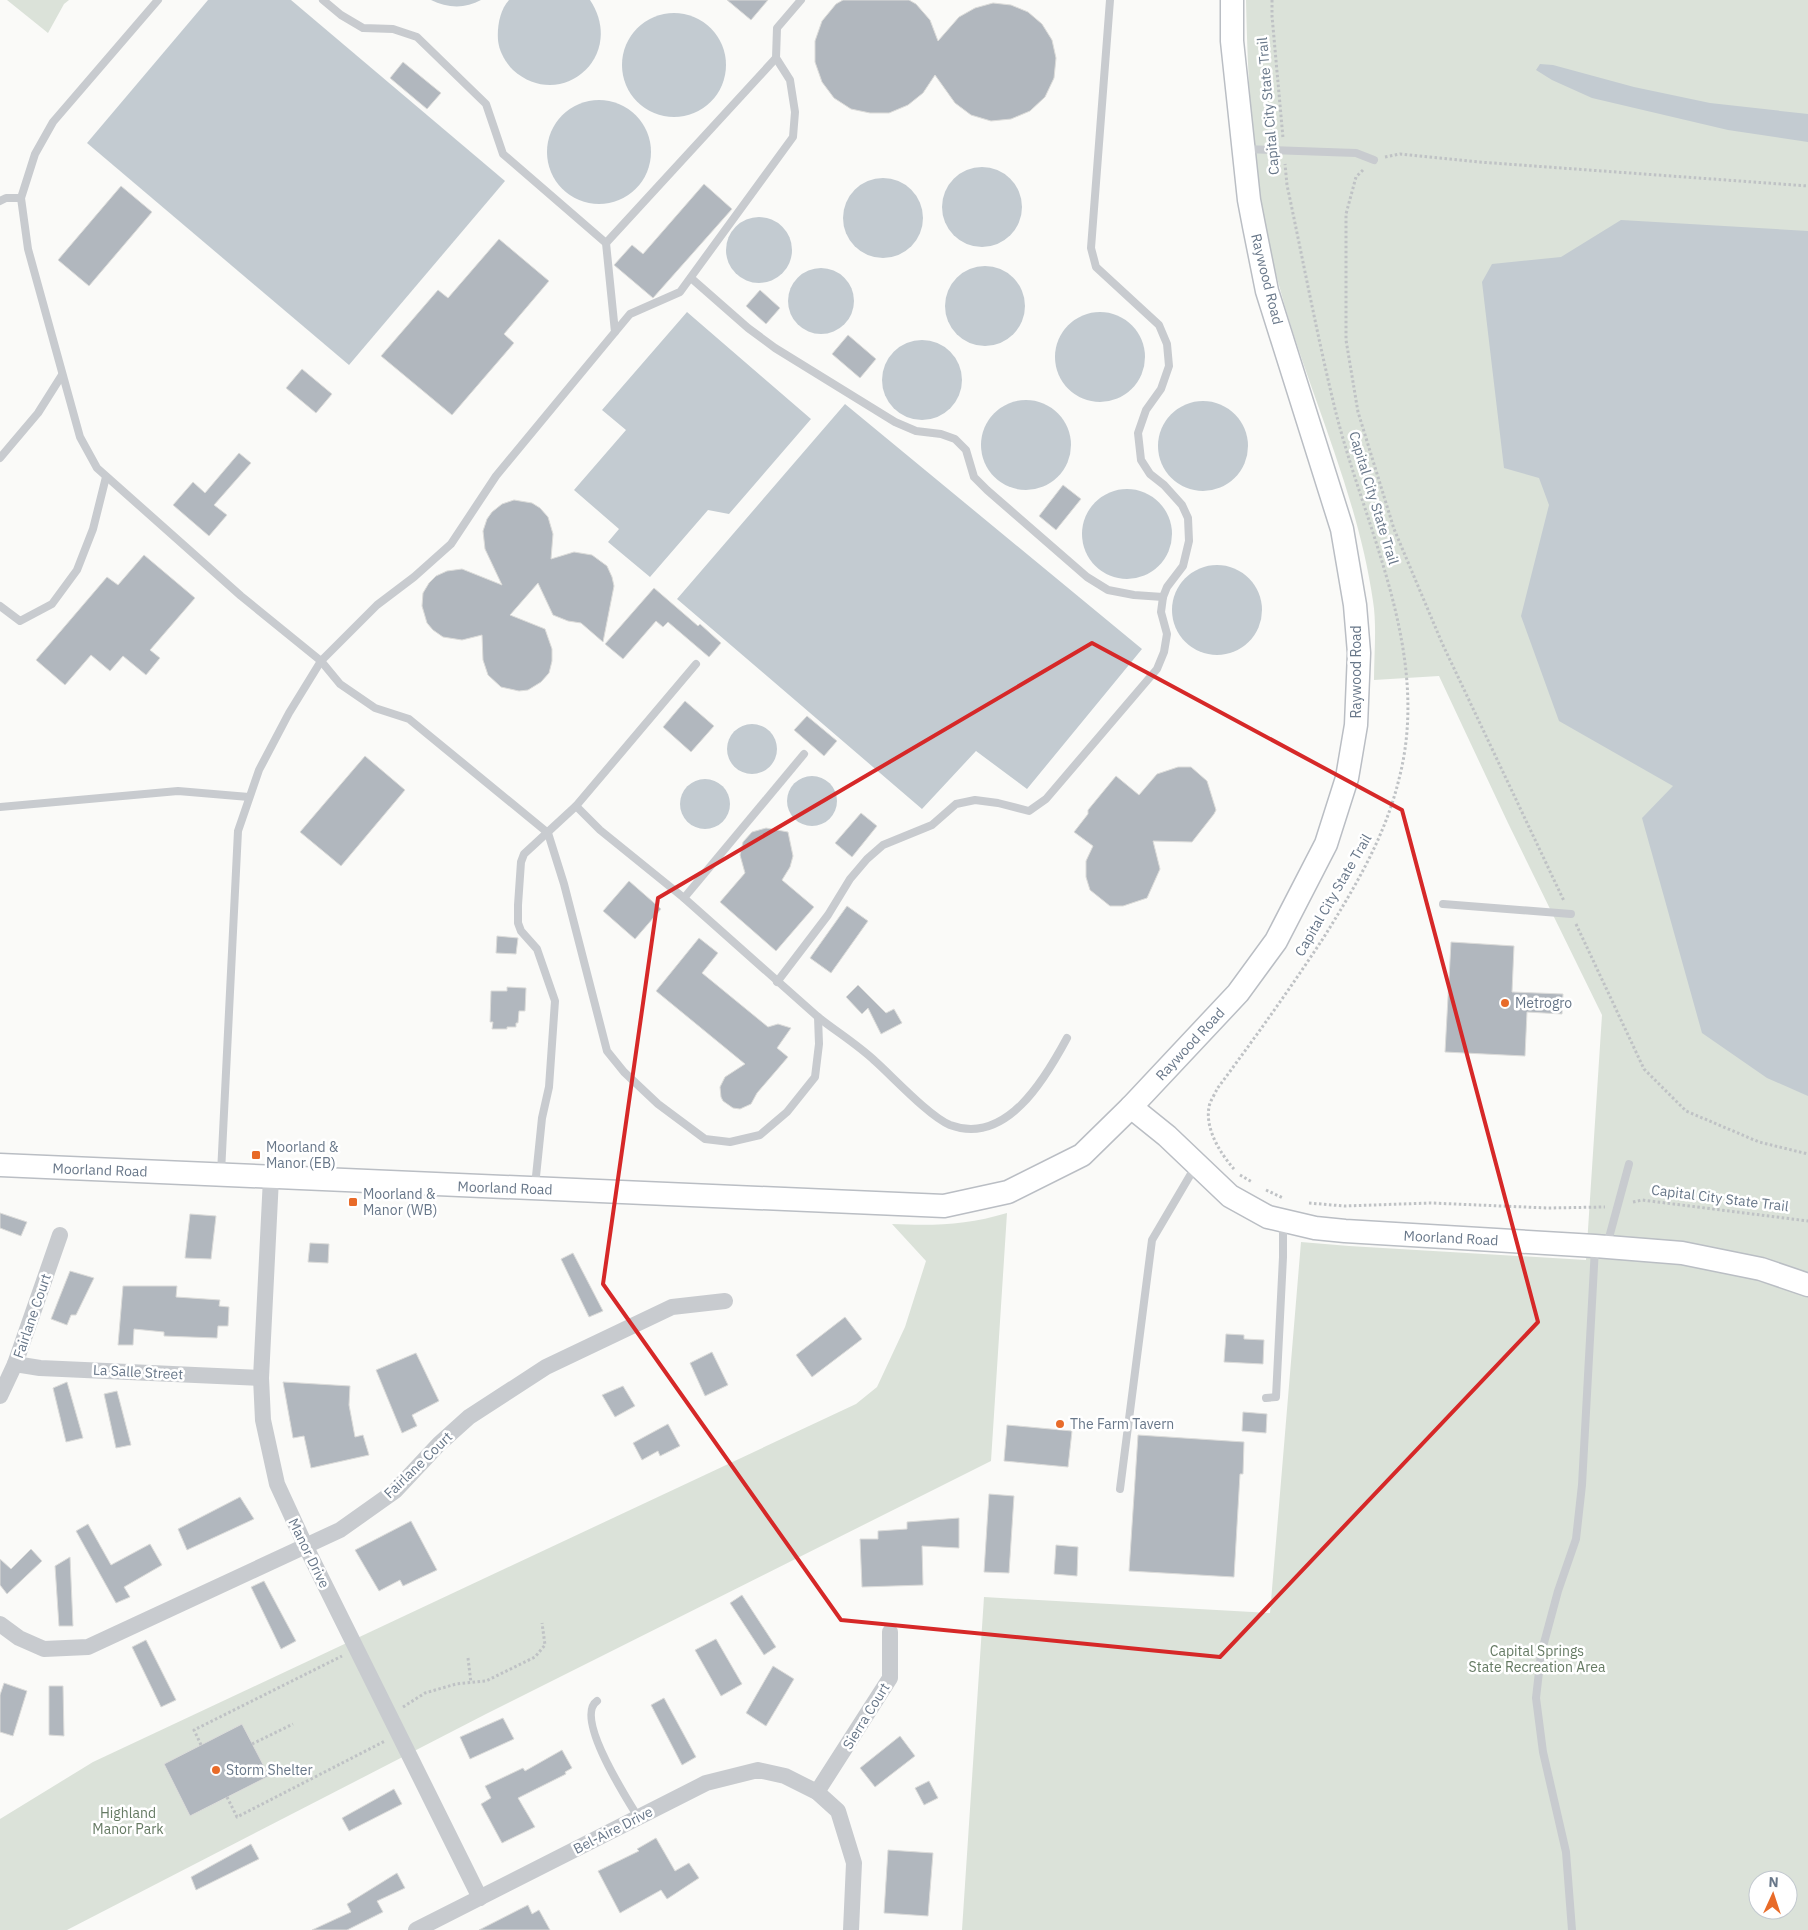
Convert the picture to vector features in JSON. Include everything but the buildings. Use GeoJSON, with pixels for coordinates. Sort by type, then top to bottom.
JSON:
{"type":"FeatureCollection","features":[{"type":"Feature","properties":{"kind":"street","name":"Raywood Road"},"geometry":{"type":"LineString","coordinates":[[1008,1192],[1082,1155],[1131,1107],[1238,993],[1276,941],[1326,844],[1347,778],[1356,725],[1359,653],[1356,605],[1342,529],[1267,291],[1249,200],[1232,41],[1232,0]]}},
{"type":"Feature","properties":{"kind":"street","name":"Moorland Road"},"geometry":{"type":"LineString","coordinates":[[1131,1107],[1167,1136],[1230,1196],[1268,1217],[1315,1228],[1345,1231],[1601,1247],[1691,1255],[1761,1269],[1808,1285]]}},
{"type":"Feature","properties":{"kind":"street","name":"Moorland Road"},"geometry":{"type":"LineString","coordinates":[[0,1165],[944,1206],[1008,1192]]}},
{"type":"Feature","properties":{"kind":"street","name":"Manor Drive"},"geometry":{"type":"LineString","coordinates":[[270,1178],[261,1378],[263,1420],[277,1484],[356,1649],[480,1898]]}},
{"type":"Feature","properties":{"kind":"street","name":"Fairlane Court"},"geometry":{"type":"LineString","coordinates":[[0,1396],[15,1364],[60,1235]]}},
{"type":"Feature","properties":{"kind":"street","name":"Fairlane Court"},"geometry":{"type":"LineString","coordinates":[[0,1624],[19,1638],[44,1649],[88,1647],[340,1530],[395,1491],[439,1444],[469,1417],[546,1367],[672,1307],[725,1301]]}},
{"type":"Feature","properties":{"kind":"street","name":"La Salle Street"},"geometry":{"type":"LineString","coordinates":[[15,1364],[40,1368],[261,1378]]}},
{"type":"Feature","properties":{"kind":"street","name":"Sierra Court"},"geometry":{"type":"LineString","coordinates":[[817,1792],[890,1678],[890,1632]]}},
{"type":"Feature","properties":{"kind":"street","name":"Bel-Aire Drive"},"geometry":{"type":"LineString","coordinates":[[416,1930],[706,1783],[758,1770],[785,1776],[817,1792],[838,1812],[854,1864],[851,1930]]}},
{"type":"Feature","properties":{"kind":"lane"},"geometry":{"type":"LineString","coordinates":[[158,0],[53,122],[35,154],[22,198],[28,249],[62,375],[80,437],[96,468],[241,596],[321,661],[340,684],[375,708],[409,719],[548,833],[564,884],[607,1051],[624,1072],[658,1104],[705,1139],[730,1142],[760,1135],[787,1112],[815,1077],[819,1044],[818,1017]]}},
{"type":"Feature","properties":{"kind":"lane"},"geometry":{"type":"LineString","coordinates":[[323,0],[341,15],[363,28],[393,29],[417,37],[486,104],[503,154],[606,243],[614,332]]}},
{"type":"Feature","properties":{"kind":"lane"},"geometry":{"type":"LineString","coordinates":[[221,1175],[238,831],[259,770],[289,713],[321,661],[377,605],[414,577],[451,544],[496,476],[630,314],[680,292],[794,137],[795,112],[790,80],[776,58],[777,28],[801,0]]}},
{"type":"Feature","properties":{"kind":"lane"},"geometry":{"type":"LineString","coordinates":[[777,982],[828,915],[850,879],[867,858],[882,845],[932,825],[956,804],[975,800],[998,803],[1029,811],[1046,799],[1157,669],[1164,652],[1167,634],[1161,612],[1163,597],[1167,587],[1183,566],[1189,541],[1188,518],[1182,505],[1164,485],[1150,474],[1141,460],[1138,434],[1146,410],[1161,389],[1169,366],[1166,344],[1159,325],[1096,267],[1091,248],[1110,0]]}},
{"type":"Feature","properties":{"kind":"lane"},"geometry":{"type":"LineString","coordinates":[[606,243],[776,58]]}},
{"type":"Feature","properties":{"kind":"lane"},"geometry":{"type":"LineString","coordinates":[[1243,149],[1356,154],[1374,160]]}},
{"type":"Feature","properties":{"kind":"lane"},"geometry":{"type":"LineString","coordinates":[[0,201],[6,198],[22,198]]}},
{"type":"Feature","properties":{"kind":"lane"},"geometry":{"type":"LineString","coordinates":[[691,278],[748,328],[775,348],[895,422],[916,431],[941,434],[955,439],[966,450],[974,477],[1087,577],[1108,590],[1134,595],[1163,597]]}},
{"type":"Feature","properties":{"kind":"lane"},"geometry":{"type":"LineString","coordinates":[[0,458],[38,413],[62,375]]}},
{"type":"Feature","properties":{"kind":"lane"},"geometry":{"type":"LineString","coordinates":[[0,606],[20,621],[52,604],[77,570],[93,529],[106,477]]}},
{"type":"Feature","properties":{"kind":"lane"},"geometry":{"type":"LineString","coordinates":[[535,1189],[542,1118],[549,1087],[554,1001],[537,949],[521,931],[518,923],[518,905],[524,854],[576,806],[696,664]]}},
{"type":"Feature","properties":{"kind":"lane"},"geometry":{"type":"LineString","coordinates":[[684,898],[804,754]]}},
{"type":"Feature","properties":{"kind":"lane"},"geometry":{"type":"LineString","coordinates":[[0,807],[178,791],[249,797]]}},
{"type":"Feature","properties":{"kind":"lane"},"geometry":{"type":"LineString","coordinates":[[576,806],[600,830],[684,898],[818,1017],[873,1059],[931,1112],[950,1124],[974,1128],[996,1124],[1011,1115],[1052,1066],[1066,1038]]}},
{"type":"Feature","properties":{"kind":"lane"},"geometry":{"type":"LineString","coordinates":[[1443,904],[1571,914]]}},
{"type":"Feature","properties":{"kind":"lane"},"geometry":{"type":"LineString","coordinates":[[1572,1930],[1566,1852],[1543,1752],[1536,1698],[1541,1654],[1558,1591],[1576,1539],[1601,1247],[1619,1205],[1629,1164]]}},
{"type":"Feature","properties":{"kind":"lane"},"geometry":{"type":"LineString","coordinates":[[1120,1489],[1152,1240],[1196,1165]]}},
{"type":"Feature","properties":{"kind":"lane"},"geometry":{"type":"LineString","coordinates":[[1266,1398],[1276,1398],[1283,1220]]}},
{"type":"Feature","properties":{"kind":"lane"},"geometry":{"type":"LineString","coordinates":[[597,1700],[592,1704],[591,1709],[599,1746],[620,1788],[638,1818]]}},
{"type":"Feature","properties":{"kind":"path","name":"Capital City State Trail"},"geometry":{"type":"LineString","coordinates":[[1254,1183],[1240,1175],[1224,1158],[1209,1122],[1209,1107],[1217,1089],[1294,983],[1340,911],[1377,846],[1400,779],[1409,720],[1406,655],[1395,607],[1336,411],[1287,185],[1272,0]]}},
{"type":"Feature","properties":{"kind":"path"},"geometry":{"type":"LineString","coordinates":[[1808,186],[1479,162],[1400,154],[1374,160],[1356,177],[1346,214],[1346,340],[1358,412],[1394,529],[1442,642],[1644,1069],[1686,1111],[1759,1142],[1808,1154]]}},
{"type":"Feature","properties":{"kind":"path"},"geometry":{"type":"LineString","coordinates":[[1261,1188],[1292,1200]]}},
{"type":"Feature","properties":{"kind":"path","name":"Capital City State Trail"},"geometry":{"type":"LineString","coordinates":[[1300,1202],[1354,1206],[1431,1204],[1548,1208],[1619,1205],[1642,1200],[1808,1221]]}},
{"type":"Feature","properties":{"kind":"path"},"geometry":{"type":"LineString","coordinates":[[390,1716],[425,1693],[456,1684],[486,1682],[535,1658],[545,1645],[542,1623]]}},
{"type":"Feature","properties":{"kind":"path"},"geometry":{"type":"LineString","coordinates":[[201,1745],[194,1730],[356,1649]]}},
{"type":"Feature","properties":{"kind":"path"},"geometry":{"type":"LineString","coordinates":[[468,1658],[471,1683]]}},
{"type":"Feature","properties":{"kind":"path"},"geometry":{"type":"LineString","coordinates":[[252,1744],[293,1724]]}},
{"type":"Feature","properties":{"kind":"path"},"geometry":{"type":"LineString","coordinates":[[227,1797],[237,1817],[398,1734]]}},
{"type":"Feature","properties":{"kind":"highlighted area"},"geometry":{"type":"Polygon","coordinates":[[[1092,643],[1402,810],[1538,1322],[1220,1657],[841,1620],[603,1284],[658,898],[1092,643]]]}},
{"type":"Feature","properties":{"kind":"green space"},"geometry":{"type":"Polygon","coordinates":[[[7,0],[69,0],[64,4],[48,33],[7,0]]]}},
{"type":"Feature","properties":{"kind":"green space","name":"Capital Springs State Recreation Area"},"geometry":{"type":"Polygon","coordinates":[[[1246,0],[1808,0],[1808,1930],[962,1930],[984,1597],[1270,1613],[1301,1242],[1586,1260],[1602,1015],[1508,823],[1439,676],[1374,680],[1374,611],[1365,559],[1343,478],[1277,278],[1262,210],[1250,105],[1246,0]]]}},
{"type":"Feature","properties":{"kind":"green space","name":"Highland Manor Park"},"geometry":{"type":"Polygon","coordinates":[[[1007,1213],[991,1461],[486,1714],[67,1930],[0,1930],[0,1819],[93,1762],[856,1404],[877,1387],[905,1327],[926,1261],[892,1224],[950,1224],[1007,1213]]]}},
{"type":"Feature","properties":{"kind":"shaded area"},"geometry":{"type":"Polygon","coordinates":[[[208,0],[291,0],[505,181],[349,365],[87,143],[208,0]]]}},
{"type":"Feature","properties":{"kind":"shaded area"},"geometry":{"type":"Polygon","coordinates":[[[431,0],[481,0],[469,5],[450,6],[431,0]]]}},
{"type":"Feature","properties":{"kind":"shaded area"},"geometry":{"type":"Polygon","coordinates":[[[509,0],[590,0],[599,21],[600,41],[595,58],[583,72],[568,82],[550,85],[532,82],[513,70],[503,56],[498,40],[500,18],[503,8],[509,0]]]}},
{"type":"Feature","properties":{"kind":"shaded area"},"geometry":{"type":"Polygon","coordinates":[[[674,13],[694,17],[711,28],[722,45],[726,65],[722,85],[711,102],[694,113],[674,117],[654,113],[637,102],[626,85],[622,65],[626,45],[637,28],[654,17],[674,13]]]}},
{"type":"Feature","properties":{"kind":"shaded area"},"geometry":{"type":"Polygon","coordinates":[[[1540,64],[1553,65],[1634,87],[1710,103],[1808,114],[1808,142],[1728,130],[1592,98],[1552,80],[1536,70],[1540,64]]]}},
{"type":"Feature","properties":{"kind":"shaded area"},"geometry":{"type":"Polygon","coordinates":[[[599,100],[619,104],[636,115],[647,132],[651,152],[647,172],[636,189],[619,200],[599,204],[579,200],[562,189],[551,172],[547,152],[551,132],[562,115],[579,104],[599,100]]]}},
{"type":"Feature","properties":{"kind":"shaded area"},"geometry":{"type":"Polygon","coordinates":[[[982,167],[997,170],[1010,179],[1019,192],[1022,207],[1019,222],[1010,235],[997,244],[982,247],[967,244],[954,235],[945,222],[942,207],[945,192],[954,179],[967,170],[982,167]]]}},
{"type":"Feature","properties":{"kind":"shaded area"},"geometry":{"type":"Polygon","coordinates":[[[883,178],[898,181],[911,190],[920,203],[923,218],[920,233],[911,246],[898,255],[883,258],[868,255],[855,246],[846,233],[843,218],[846,203],[855,190],[868,181],[883,178]]]}},
{"type":"Feature","properties":{"kind":"shaded area"},"geometry":{"type":"Polygon","coordinates":[[[759,217],[772,219],[782,227],[790,237],[792,250],[790,263],[782,273],[772,281],[759,283],[746,281],[736,273],[728,263],[726,250],[728,237],[736,227],[746,219],[759,217]]]}},
{"type":"Feature","properties":{"kind":"shaded area"},"geometry":{"type":"Polygon","coordinates":[[[1621,220],[1808,231],[1808,1096],[1767,1078],[1702,1033],[1642,818],[1673,786],[1559,721],[1521,616],[1549,505],[1539,478],[1504,468],[1482,282],[1492,264],[1561,257],[1621,220]]]}},
{"type":"Feature","properties":{"kind":"shaded area"},"geometry":{"type":"Polygon","coordinates":[[[985,266],[1000,269],[1013,278],[1022,291],[1025,306],[1022,321],[1013,334],[1000,343],[985,346],[970,343],[957,334],[948,321],[945,306],[948,291],[957,278],[970,269],[985,266]]]}},
{"type":"Feature","properties":{"kind":"shaded area"},"geometry":{"type":"Polygon","coordinates":[[[821,268],[834,271],[844,278],[851,288],[854,301],[851,314],[844,324],[834,331],[821,334],[808,331],[798,324],[791,314],[788,301],[791,288],[798,278],[808,271],[821,268]]]}},
{"type":"Feature","properties":{"kind":"shaded area"},"geometry":{"type":"Polygon","coordinates":[[[687,312],[811,419],[729,514],[708,510],[650,577],[608,542],[619,529],[574,490],[626,430],[602,410],[687,312]]]}},
{"type":"Feature","properties":{"kind":"shaded area"},"geometry":{"type":"Polygon","coordinates":[[[1100,312],[1117,316],[1132,325],[1141,340],[1145,357],[1141,374],[1132,389],[1117,398],[1100,402],[1083,398],[1068,389],[1059,374],[1055,357],[1059,340],[1068,325],[1083,316],[1100,312]]]}},
{"type":"Feature","properties":{"kind":"shaded area"},"geometry":{"type":"Polygon","coordinates":[[[922,340],[937,343],[950,352],[959,365],[962,380],[959,395],[950,408],[937,417],[922,420],[907,417],[894,408],[885,395],[882,380],[885,365],[894,352],[907,343],[922,340]]]}},
{"type":"Feature","properties":{"kind":"shaded area"},"geometry":{"type":"Polygon","coordinates":[[[1026,400],[1043,404],[1058,413],[1067,428],[1071,445],[1067,462],[1058,477],[1043,486],[1026,490],[1009,486],[994,477],[985,462],[981,445],[985,428],[994,413],[1009,404],[1026,400]]]}},
{"type":"Feature","properties":{"kind":"shaded area"},"geometry":{"type":"Polygon","coordinates":[[[1203,401],[1220,405],[1235,414],[1244,429],[1248,446],[1244,463],[1235,478],[1220,487],[1203,491],[1186,487],[1171,478],[1162,463],[1158,446],[1162,429],[1171,414],[1186,405],[1203,401]]]}},
{"type":"Feature","properties":{"kind":"shaded area"},"geometry":{"type":"Polygon","coordinates":[[[845,404],[1142,649],[1027,789],[976,751],[922,809],[677,599],[845,404]]]}},
{"type":"Feature","properties":{"kind":"shaded area"},"geometry":{"type":"Polygon","coordinates":[[[1127,489],[1144,493],[1159,502],[1168,517],[1172,534],[1168,551],[1159,566],[1144,575],[1127,579],[1110,575],[1095,566],[1086,551],[1082,534],[1086,517],[1095,502],[1110,493],[1127,489]]]}},
{"type":"Feature","properties":{"kind":"shaded area"},"geometry":{"type":"Polygon","coordinates":[[[1217,565],[1234,569],[1249,578],[1258,593],[1262,610],[1258,627],[1249,642],[1234,651],[1217,655],[1200,651],[1185,642],[1176,627],[1172,610],[1176,593],[1185,578],[1200,569],[1217,565]]]}},
{"type":"Feature","properties":{"kind":"shaded area"},"geometry":{"type":"Polygon","coordinates":[[[752,724],[761,726],[772,735],[777,749],[775,758],[766,769],[752,774],[743,772],[732,763],[727,749],[729,740],[738,729],[752,724]]]}},
{"type":"Feature","properties":{"kind":"shaded area"},"geometry":{"type":"Polygon","coordinates":[[[812,776],[821,778],[832,787],[837,801],[835,810],[826,821],[812,826],[803,824],[792,815],[787,801],[789,792],[798,781],[812,776]]]}},
{"type":"Feature","properties":{"kind":"shaded area"},"geometry":{"type":"Polygon","coordinates":[[[705,779],[714,781],[725,790],[730,804],[728,813],[719,824],[705,829],[696,827],[685,818],[680,804],[682,795],[691,784],[705,779]]]}},
{"type":"Feature","properties":{"kind":"place","name":"Metrogro"},"geometry":{"type":"Point","coordinates":[1505,1003]}},
{"type":"Feature","properties":{"kind":"place","name":"Moorland & Manor (EB)"},"geometry":{"type":"Point","coordinates":[256,1155]}},
{"type":"Feature","properties":{"kind":"place","name":"Moorland & Manor (WB)"},"geometry":{"type":"Point","coordinates":[353,1202]}},
{"type":"Feature","properties":{"kind":"place","name":"The Farm Tavern"},"geometry":{"type":"Point","coordinates":[1060,1424]}},
{"type":"Feature","properties":{"kind":"place","name":"Storm Shelter"},"geometry":{"type":"Point","coordinates":[216,1770]}}]}
